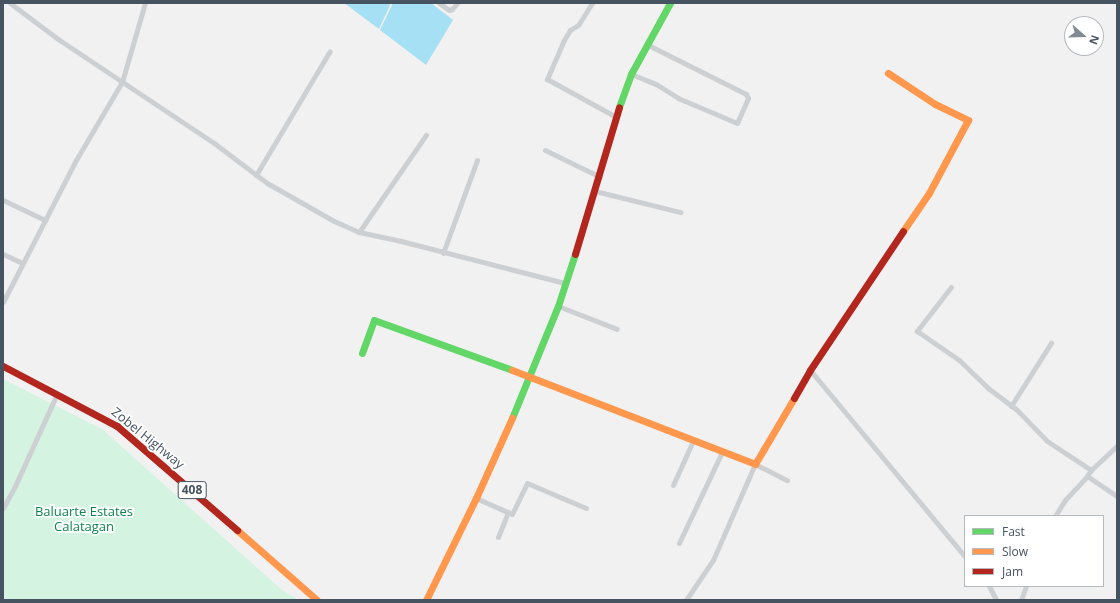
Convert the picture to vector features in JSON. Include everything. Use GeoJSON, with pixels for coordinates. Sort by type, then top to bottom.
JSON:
{"type":"FeatureCollection","features":[{"type":"Feature","properties":{"kind":"street"},"geometry":{"type":"LineString","coordinates":[[10,3],[58,40],[214,143],[256,175],[306,206],[359,232],[401,241],[564,283]]}},
{"type":"Feature","properties":{"kind":"street"},"geometry":{"type":"LineString","coordinates":[[3,302],[76,160],[122,82],[144,3]]}},
{"type":"Feature","properties":{"kind":"street"},"geometry":{"type":"LineString","coordinates":[[438,3],[449,10],[452,10],[457,3]]}},
{"type":"Feature","properties":{"kind":"street"},"geometry":{"type":"LineString","coordinates":[[592,3],[578,25],[570,30],[564,40],[547,80],[616,117]]}},
{"type":"Feature","properties":{"kind":"street"},"geometry":{"type":"LineString","coordinates":[[426,600],[476,498],[529,378],[558,306],[564,283],[600,177],[616,117],[631,74],[670,3]]}},
{"type":"Feature","properties":{"kind":"street"},"geometry":{"type":"LineString","coordinates":[[631,74],[656,84],[678,98],[737,124],[748,98],[746,94],[648,45]]}},
{"type":"Feature","properties":{"kind":"street"},"geometry":{"type":"LineString","coordinates":[[256,175],[330,51]]}},
{"type":"Feature","properties":{"kind":"street"},"geometry":{"type":"LineString","coordinates":[[686,600],[713,560],[755,464],[810,370],[929,193],[968,120],[935,104],[888,73]]}},
{"type":"Feature","properties":{"kind":"street"},"geometry":{"type":"LineString","coordinates":[[359,232],[426,135]]}},
{"type":"Feature","properties":{"kind":"street"},"geometry":{"type":"LineString","coordinates":[[545,150],[600,177]]}},
{"type":"Feature","properties":{"kind":"street"},"geometry":{"type":"LineString","coordinates":[[443,252],[477,160]]}},
{"type":"Feature","properties":{"kind":"street"},"geometry":{"type":"LineString","coordinates":[[595,191],[680,212]]}},
{"type":"Feature","properties":{"kind":"street"},"geometry":{"type":"LineString","coordinates":[[3,200],[45,220]]}},
{"type":"Feature","properties":{"kind":"street"},"geometry":{"type":"LineString","coordinates":[[3,254],[22,263]]}},
{"type":"Feature","properties":{"kind":"street"},"geometry":{"type":"LineString","coordinates":[[951,287],[917,331],[958,360],[988,388],[1011,406],[1047,441],[1091,470]]}},
{"type":"Feature","properties":{"kind":"street"},"geometry":{"type":"LineString","coordinates":[[558,306],[617,329]]}},
{"type":"Feature","properties":{"kind":"street"},"geometry":{"type":"LineString","coordinates":[[362,353],[374,320],[446,345],[755,464],[787,480]]}},
{"type":"Feature","properties":{"kind":"street"},"geometry":{"type":"LineString","coordinates":[[1011,406],[1050,343]]}},
{"type":"Feature","properties":{"kind":"street","name":"Zobel Highway"},"geometry":{"type":"LineString","coordinates":[[3,366],[117,426],[317,600]]}},
{"type":"Feature","properties":{"kind":"street"},"geometry":{"type":"LineString","coordinates":[[810,370],[964,556]]}},
{"type":"Feature","properties":{"kind":"street"},"geometry":{"type":"LineString","coordinates":[[3,508],[15,486],[57,394]]}},
{"type":"Feature","properties":{"kind":"street"},"geometry":{"type":"LineString","coordinates":[[673,485],[693,441]]}},
{"type":"Feature","properties":{"kind":"street"},"geometry":{"type":"LineString","coordinates":[[1056,515],[1065,500],[1091,470],[1117,446]]}},
{"type":"Feature","properties":{"kind":"street"},"geometry":{"type":"LineString","coordinates":[[679,543],[722,452]]}},
{"type":"Feature","properties":{"kind":"street"},"geometry":{"type":"LineString","coordinates":[[1087,476],[1117,496]]}},
{"type":"Feature","properties":{"kind":"street"},"geometry":{"type":"LineString","coordinates":[[476,498],[512,514],[527,483],[586,508]]}},
{"type":"Feature","properties":{"kind":"street"},"geometry":{"type":"LineString","coordinates":[[498,537],[508,512]]}},
{"type":"Feature","properties":{"kind":"street"},"geometry":{"type":"LineString","coordinates":[[990,587],[996,600]]}},
{"type":"Feature","properties":{"kind":"street"},"geometry":{"type":"LineString","coordinates":[[1021,600],[1026,587]]}},
{"type":"Feature","properties":{"kind":"green space","name":"Baluarte Estates Calatagan"},"geometry":{"type":"Polygon","coordinates":[[[3,379],[102,429],[282,590],[299,600],[3,600],[3,379]]]}},
{"type":"Feature","properties":{"kind":"water"},"geometry":{"type":"Polygon","coordinates":[[[344,3],[391,3],[379,29],[344,3]]]}},
{"type":"Feature","properties":{"kind":"water"},"geometry":{"type":"Polygon","coordinates":[[[393,3],[431,3],[453,20],[426,65],[380,30],[393,3]]]}},
{"type":"Feature","properties":{"kind":"traffic: fast"},"geometry":{"type":"LineString","coordinates":[[619,107],[631,74],[670,3]]}},
{"type":"Feature","properties":{"kind":"traffic: fast"},"geometry":{"type":"LineString","coordinates":[[512,418],[558,306],[575,254]]}},
{"type":"Feature","properties":{"kind":"traffic: fast"},"geometry":{"type":"LineString","coordinates":[[362,353],[374,320],[512,370]]}},
{"type":"Feature","properties":{"kind":"traffic: slow"},"geometry":{"type":"LineString","coordinates":[[888,73],[935,104],[968,120],[929,193],[903,231]]}},
{"type":"Feature","properties":{"kind":"traffic: slow"},"geometry":{"type":"LineString","coordinates":[[512,370],[755,464],[794,398]]}},
{"type":"Feature","properties":{"kind":"traffic: slow"},"geometry":{"type":"LineString","coordinates":[[426,600],[476,498],[512,418]]}},
{"type":"Feature","properties":{"kind":"traffic: slow"},"geometry":{"type":"LineString","coordinates":[[237,530],[317,600]]}},
{"type":"Feature","properties":{"kind":"traffic: jam"},"geometry":{"type":"LineString","coordinates":[[575,254],[619,107]]}},
{"type":"Feature","properties":{"kind":"traffic: jam"},"geometry":{"type":"LineString","coordinates":[[794,398],[810,370],[903,231]]}},
{"type":"Feature","properties":{"kind":"traffic: jam"},"geometry":{"type":"LineString","coordinates":[[3,366],[117,426],[237,530]]}}]}
